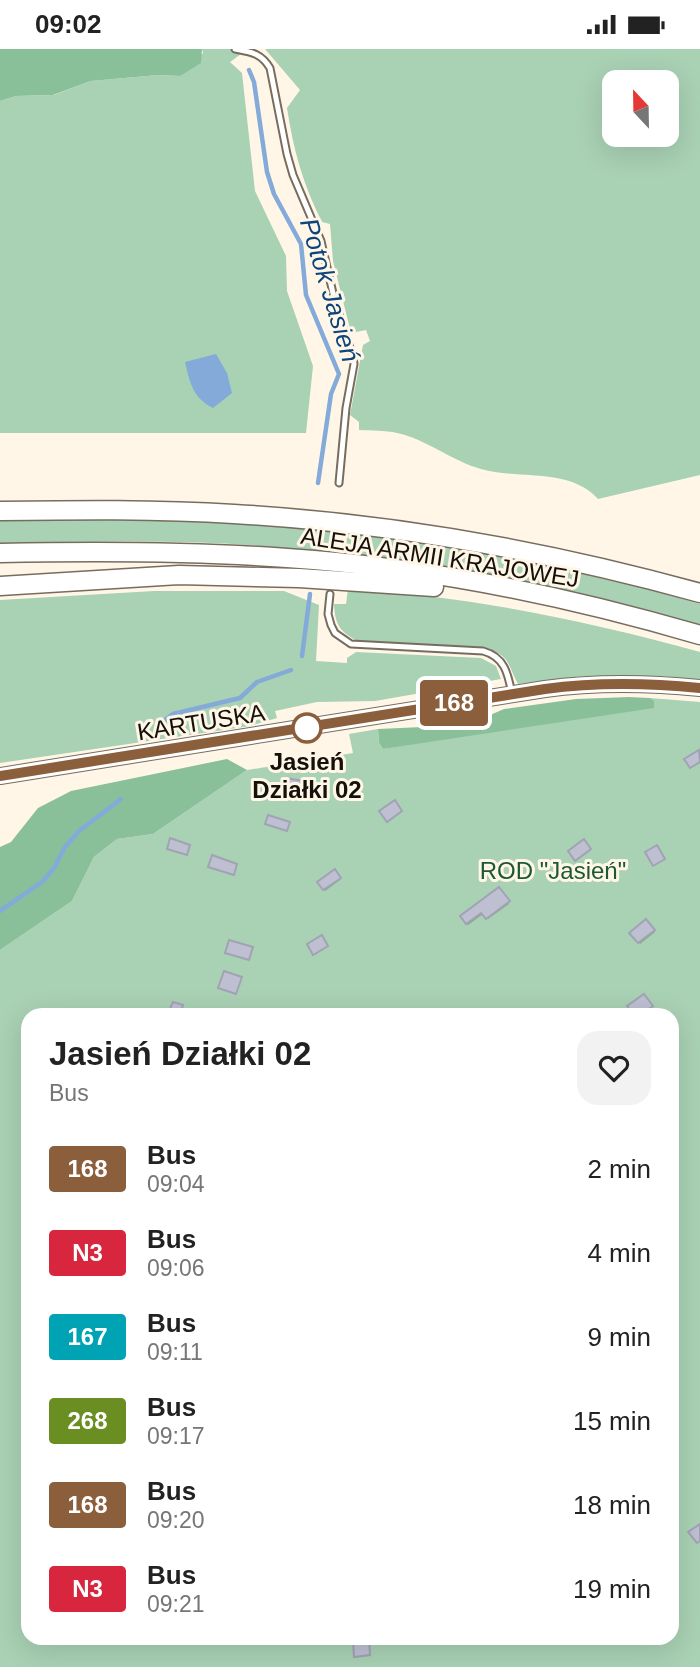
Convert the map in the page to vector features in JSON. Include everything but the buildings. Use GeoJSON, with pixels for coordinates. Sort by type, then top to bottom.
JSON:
{"type":"FeatureCollection","features":[{"type":"Feature","properties":{"kind":"main road","name":"ALEJA ARMII KRAJOWEJ"},"geometry":{"type":"LineString","coordinates":[[0,512],[196,512],[342,524],[423,534],[534,553],[606,568],[700,593]]}},
{"type":"Feature","properties":{"kind":"main road","name":"ALEJA ARMII KRAJOWEJ"},"geometry":{"type":"LineString","coordinates":[[0,552],[177,552],[290,558],[384,569],[560,599],[700,635]]}},
{"type":"Feature","properties":{"kind":"main road"},"geometry":{"type":"LineString","coordinates":[[0,586],[202,576],[376,582],[560,599]]}},
{"type":"Feature","properties":{"kind":"street","name":"KARTUSKA"},"geometry":{"type":"LineString","coordinates":[[0,776],[581,684],[665,684],[700,688]]}},
{"type":"Feature","properties":{"kind":"lane"},"geometry":{"type":"LineString","coordinates":[[235,49],[255,52],[270,68],[286,154],[321,241],[335,302],[353,357],[339,483]]}},
{"type":"Feature","properties":{"kind":"lane"},"geometry":{"type":"LineString","coordinates":[[330,594],[328,614],[335,633],[342,640],[362,646],[491,653],[503,664],[512,694]]}},
{"type":"Feature","properties":{"kind":"green space"},"geometry":{"type":"Polygon","coordinates":[[[0,49],[202,49],[201,63],[180,76],[158,75],[91,81],[53,95],[16,96],[0,101],[0,49]]]}},
{"type":"Feature","properties":{"kind":"green space"},"geometry":{"type":"Polygon","coordinates":[[[202,49],[248,49],[230,62],[242,73],[255,191],[286,256],[287,291],[313,366],[306,433],[0,433],[0,101],[16,96],[54,95],[91,81],[158,75],[180,76],[203,53],[202,49]]]}},
{"type":"Feature","properties":{"kind":"green space"},"geometry":{"type":"Polygon","coordinates":[[[265,49],[700,49],[700,475],[598,499],[573,482],[481,469],[408,436],[388,431],[359,430],[359,422],[350,415],[363,345],[370,341],[366,330],[351,333],[333,261],[330,224],[322,222],[309,194],[292,137],[287,108],[300,90],[265,49]]]}},
{"type":"Feature","properties":{"kind":"green space"},"geometry":{"type":"Polygon","coordinates":[[[101,519],[261,525],[372,536],[483,553],[592,575],[700,604],[700,625],[544,589],[308,551],[196,542],[0,543],[0,520],[101,519]]]}},
{"type":"Feature","properties":{"kind":"green space"},"geometry":{"type":"Polygon","coordinates":[[[348,589],[437,597],[526,611],[656,640],[700,652],[700,680],[662,676],[584,676],[518,684],[503,657],[484,647],[359,642],[343,631],[336,617],[334,604],[346,604],[348,589]]]}},
{"type":"Feature","properties":{"kind":"green space"},"geometry":{"type":"Polygon","coordinates":[[[154,591],[284,591],[319,605],[316,661],[347,663],[347,658],[356,652],[481,658],[496,666],[501,679],[375,701],[317,702],[275,711],[277,718],[250,726],[0,763],[0,600],[154,591]]]}},
{"type":"Feature","properties":{"kind":"green space","name":"ROD \"Jasień\""},"geometry":{"type":"Polygon","coordinates":[[[650,698],[700,702],[700,1667],[0,1667],[0,950],[72,901],[94,857],[117,839],[153,834],[247,770],[353,753],[349,734],[378,729],[379,743],[383,749],[654,702],[650,698]]]}},
{"type":"Feature","properties":{"kind":"green space"},"geometry":{"type":"Polygon","coordinates":[[[650,698],[654,701],[654,708],[383,749],[379,743],[378,729],[467,725],[504,709],[576,699],[650,698]]]}},
{"type":"Feature","properties":{"kind":"green space"},"geometry":{"type":"Polygon","coordinates":[[[227,759],[247,770],[153,834],[117,839],[94,857],[72,901],[0,950],[0,847],[11,842],[38,808],[71,791],[227,759]]]}},
{"type":"Feature","properties":{"kind":"water"},"geometry":{"type":"Polygon","coordinates":[[[216,354],[227,373],[232,393],[213,408],[197,395],[185,362],[216,354]]]}},
{"type":"Feature","properties":{"kind":"waterway","name":"Potok Jasień"},"geometry":{"type":"LineString","coordinates":[[249,70],[254,82],[267,172],[274,194],[301,244],[306,295],[339,374],[331,394],[318,483]]}},
{"type":"Feature","properties":{"kind":"waterway","name":"Potok Jasień"},"geometry":{"type":"LineString","coordinates":[[302,656],[310,594]]}},
{"type":"Feature","properties":{"kind":"waterway"},"geometry":{"type":"LineString","coordinates":[[159,734],[165,720],[173,714],[240,698],[257,682],[291,670]]}},
{"type":"Feature","properties":{"kind":"waterway","name":"Potok Jasień"},"geometry":{"type":"LineString","coordinates":[[0,911],[42,882],[79,831],[121,799]]}},
{"type":"Feature","properties":{"kind":"bus line","name":"168"},"geometry":{"type":"LineString","coordinates":[[0,776],[581,684],[665,684],[700,688]]}},
{"type":"Feature","properties":{"kind":"place","name":"Jasień Działki 02"},"geometry":{"type":"Point","coordinates":[307,728]}}]}
